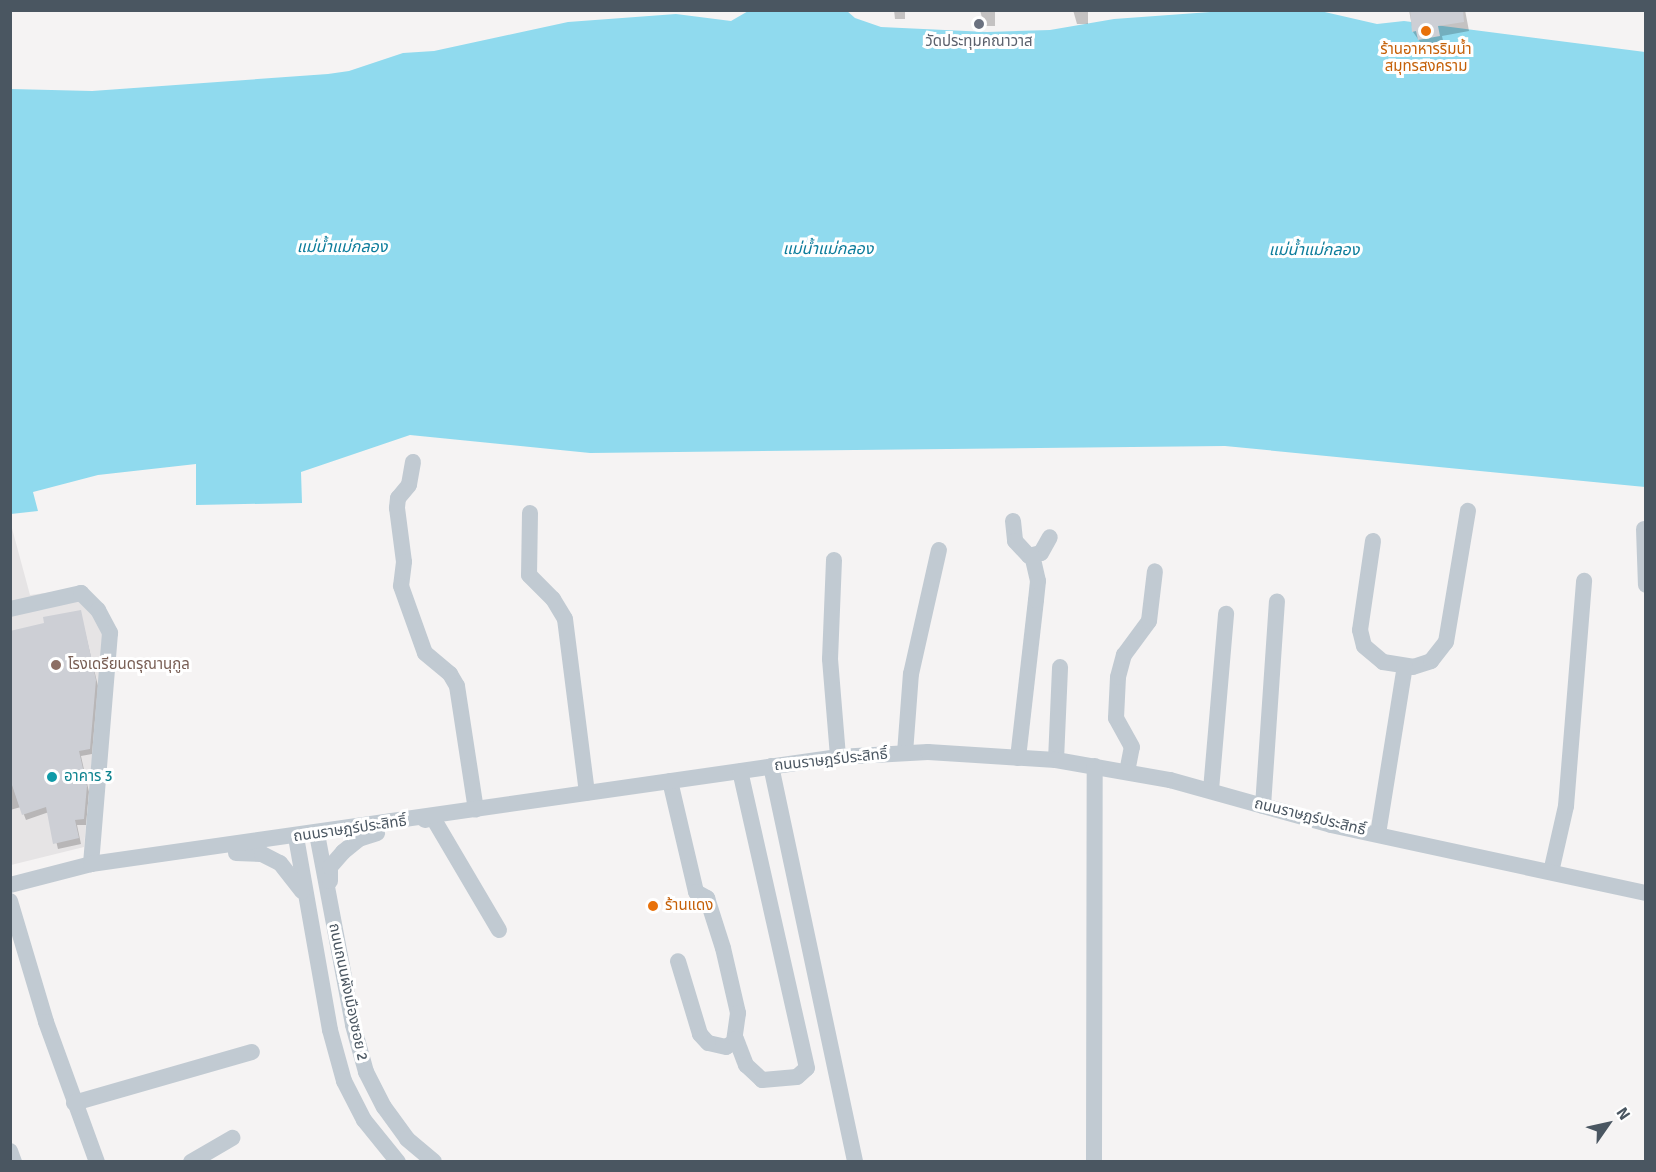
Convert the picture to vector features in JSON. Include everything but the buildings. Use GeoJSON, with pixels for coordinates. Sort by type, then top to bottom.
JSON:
{"type":"FeatureCollection","features":[{"type":"Feature","properties":{"kind":"street"},"geometry":{"type":"LineString","coordinates":[[413,462],[408,485],[398,498],[397,508],[404,562],[401,586],[425,653],[450,674],[457,686],[476,810]]}},
{"type":"Feature","properties":{"kind":"street"},"geometry":{"type":"LineString","coordinates":[[1372,541],[1360,630],[1364,646],[1383,662],[1405,666],[1431,661],[1446,642],[1468,511]]}},
{"type":"Feature","properties":{"kind":"street"},"geometry":{"type":"LineString","coordinates":[[530,513],[529,575],[553,599],[565,619],[587,793]]}},
{"type":"Feature","properties":{"kind":"street"},"geometry":{"type":"LineString","coordinates":[[1013,521],[1015,541],[1020,550],[1032,556],[1041,553],[1050,537]]}},
{"type":"Feature","properties":{"kind":"street"},"geometry":{"type":"LineString","coordinates":[[1644,529],[1646,585]]}},
{"type":"Feature","properties":{"kind":"street"},"geometry":{"type":"LineString","coordinates":[[905,753],[911,674],[939,550]]}},
{"type":"Feature","properties":{"kind":"street"},"geometry":{"type":"LineString","coordinates":[[1018,758],[1038,580],[1032,556]]}},
{"type":"Feature","properties":{"kind":"street"},"geometry":{"type":"LineString","coordinates":[[834,560],[830,659],[838,757]]}},
{"type":"Feature","properties":{"kind":"street"},"geometry":{"type":"LineString","coordinates":[[1127,772],[1132,747],[1116,718],[1118,677],[1124,655],[1149,621],[1155,570]]}},
{"type":"Feature","properties":{"kind":"street"},"geometry":{"type":"LineString","coordinates":[[1551,872],[1566,806],[1584,582]]}},
{"type":"Feature","properties":{"kind":"street"},"geometry":{"type":"LineString","coordinates":[[10,609],[81,593],[98,610],[110,633],[91,864]]}},
{"type":"Feature","properties":{"kind":"street"},"geometry":{"type":"LineString","coordinates":[[1263,806],[1277,601]]}},
{"type":"Feature","properties":{"kind":"street"},"geometry":{"type":"LineString","coordinates":[[1211,790],[1226,614]]}},
{"type":"Feature","properties":{"kind":"street"},"geometry":{"type":"LineString","coordinates":[[1378,834],[1405,666]]}},
{"type":"Feature","properties":{"kind":"street"},"geometry":{"type":"LineString","coordinates":[[1056,760],[1060,667]]}},
{"type":"Feature","properties":{"kind":"street","name":"ถนนราษฎร์ประสิทธิ์"},"geometry":{"type":"LineString","coordinates":[[10,885],[91,864],[433,818],[771,766],[838,757],[905,753],[1056,760],[1127,772],[1211,790],[1263,806],[1378,834],[1646,893]]}},
{"type":"Feature","properties":{"kind":"street"},"geometry":{"type":"LineString","coordinates":[[771,766],[855,1161]]}},
{"type":"Feature","properties":{"kind":"street"},"geometry":{"type":"LineString","coordinates":[[1094,1161],[1095,766]]}},
{"type":"Feature","properties":{"kind":"street"},"geometry":{"type":"LineString","coordinates":[[670,781],[696,892],[707,898],[712,908],[723,948],[738,1013],[736,1039],[746,1065],[762,1080],[797,1077],[807,1068],[740,771]]}},
{"type":"Feature","properties":{"kind":"street"},"geometry":{"type":"LineString","coordinates":[[331,909],[330,867],[343,852],[358,839],[433,818],[499,930]]}},
{"type":"Feature","properties":{"kind":"street","name":"ถนนถนนผังเมืองซอย 2"},"geometry":{"type":"LineString","coordinates":[[317,834],[366,1072],[401,1131],[434,1161]]}},
{"type":"Feature","properties":{"kind":"street","name":"ถนนถนนผังเมืองซอย 2"},"geometry":{"type":"LineString","coordinates":[[296,837],[330,1030],[344,1081],[364,1120],[398,1161]]}},
{"type":"Feature","properties":{"kind":"street"},"geometry":{"type":"LineString","coordinates":[[184,853],[254,854],[271,858],[299,883],[309,912]]}},
{"type":"Feature","properties":{"kind":"street"},"geometry":{"type":"LineString","coordinates":[[10,901],[74,1103],[97,1161]]}},
{"type":"Feature","properties":{"kind":"street"},"geometry":{"type":"LineString","coordinates":[[678,962],[700,1034],[708,1043],[726,1047],[736,1039]]}},
{"type":"Feature","properties":{"kind":"street"},"geometry":{"type":"LineString","coordinates":[[74,1103],[252,1052]]}},
{"type":"Feature","properties":{"kind":"street"},"geometry":{"type":"LineString","coordinates":[[191,1161],[232,1138]]}},
{"type":"Feature","properties":{"kind":"street"},"geometry":{"type":"LineString","coordinates":[[10,1151],[15,1161]]}},
{"type":"Feature","properties":{"kind":"shaded area","name":"โรงเดรียนดรุณานุกูล"},"geometry":{"type":"Polygon","coordinates":[[[10,521],[30,595],[83,588],[104,631],[84,847],[11,865],[10,521]]]}},
{"type":"Feature","properties":{"kind":"water","name":"แม่น้ำแม่กลอง"},"geometry":{"type":"Polygon","coordinates":[[[750,10],[847,11],[855,18],[881,27],[987,32],[1050,30],[1114,19],[1224,11],[1316,10],[1377,24],[1404,21],[1645,52],[1645,487],[1225,446],[590,453],[410,435],[301,472],[302,503],[196,505],[196,464],[98,475],[33,492],[38,511],[11,514],[11,89],[92,91],[328,74],[349,71],[403,53],[434,51],[568,22],[676,14],[731,21],[750,10]]]}},
{"type":"Feature","properties":{"kind":"place","name":"วัดประทุมคณาวาส"},"geometry":{"type":"Point","coordinates":[979,24]}},
{"type":"Feature","properties":{"kind":"place","name":"ร้านอาหารริมน้ำ สมุทรสงคราม"},"geometry":{"type":"Point","coordinates":[1426,31]}},
{"type":"Feature","properties":{"kind":"place","name":"โรงเดรียนดรุณานุกูล"},"geometry":{"type":"Point","coordinates":[56,665]}},
{"type":"Feature","properties":{"kind":"place","name":"อาคาร 3"},"geometry":{"type":"Point","coordinates":[52,777]}},
{"type":"Feature","properties":{"kind":"place","name":"ร้านแดง"},"geometry":{"type":"Point","coordinates":[653,906]}}]}
